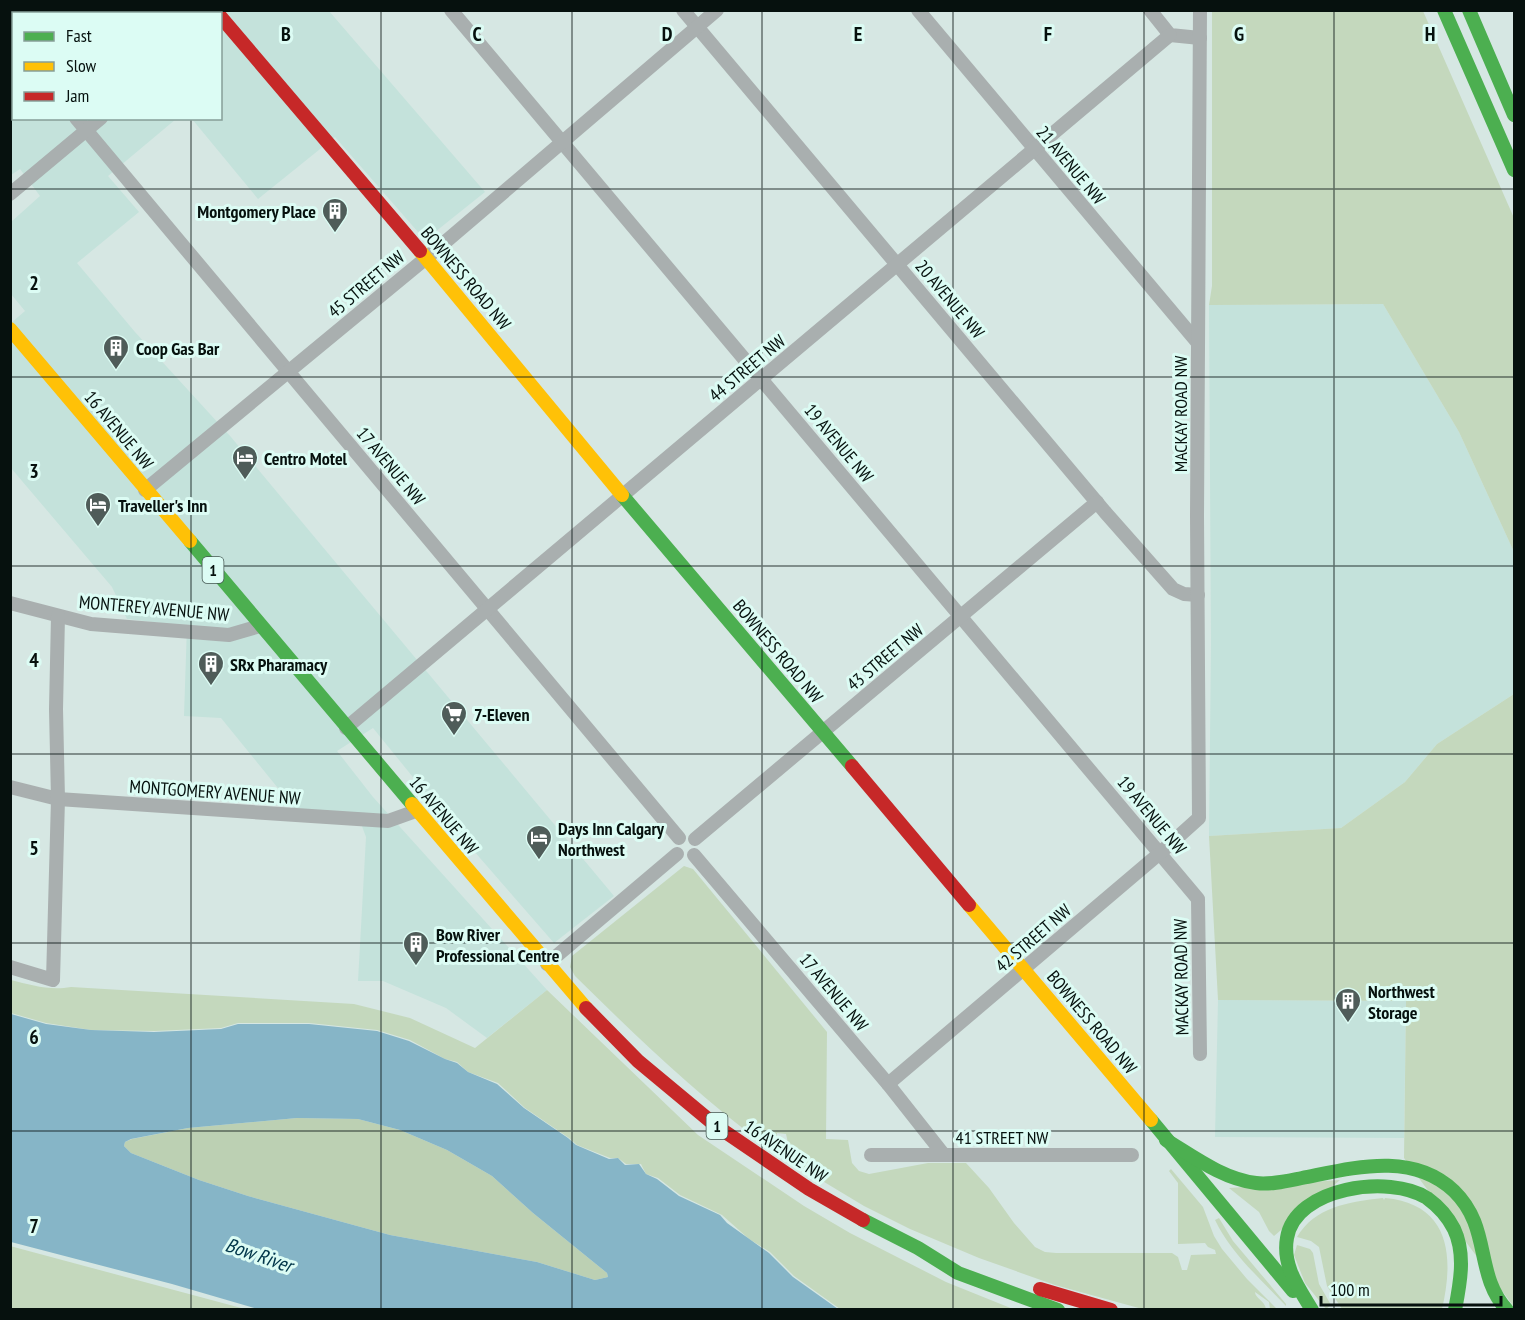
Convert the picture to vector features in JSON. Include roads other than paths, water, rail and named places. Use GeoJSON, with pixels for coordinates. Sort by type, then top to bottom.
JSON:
{"type":"FeatureCollection","features":[{"type":"Feature","properties":{"kind":"main road"},"geometry":{"type":"LineString","coordinates":[[1444,10],[1515,170]]}},
{"type":"Feature","properties":{"kind":"main road"},"geometry":{"type":"LineString","coordinates":[[1469,10],[1515,115]]}},
{"type":"Feature","properties":{"kind":"main road","name":"BOWNESS ROAD NW"},"geometry":{"type":"LineString","coordinates":[[222,19],[1311,1310]]}},
{"type":"Feature","properties":{"kind":"main road","name":"16 AVENUE NW"},"geometry":{"type":"LineString","coordinates":[[10,329],[547,964],[581,1003],[638,1061],[715,1125],[808,1189],[918,1248],[958,1273],[1058,1310]]}},
{"type":"Feature","properties":{"kind":"main road"},"geometry":{"type":"LineString","coordinates":[[1166,1140],[1229,1176],[1249,1182],[1280,1182],[1383,1164],[1411,1167],[1433,1176],[1456,1193],[1473,1215],[1480,1233],[1490,1286],[1507,1310]]}},
{"type":"Feature","properties":{"kind":"main road"},"geometry":{"type":"LineString","coordinates":[[1311,1310],[1293,1279],[1287,1260],[1286,1241],[1293,1221],[1302,1210],[1322,1198],[1354,1189],[1382,1185],[1399,1187],[1421,1195],[1442,1210],[1453,1226],[1459,1240],[1462,1263],[1455,1310]]}},
{"type":"Feature","properties":{"kind":"main road","name":"16 AVENUE NW"},"geometry":{"type":"LineString","coordinates":[[918,1248],[959,1257]]}},
{"type":"Feature","properties":{"kind":"main road"},"geometry":{"type":"LineString","coordinates":[[1005,1276],[1111,1310]]}},
{"type":"Feature","properties":{"kind":"street","name":"19 AVENUE NW"},"geometry":{"type":"LineString","coordinates":[[452,10],[1198,899]]}},
{"type":"Feature","properties":{"kind":"street","name":"20 AVENUE NW"},"geometry":{"type":"LineString","coordinates":[[683,10],[1097,502],[1173,589],[1184,594],[1198,595]]}},
{"type":"Feature","properties":{"kind":"street","name":"45 STREET NW"},"geometry":{"type":"LineString","coordinates":[[146,490],[426,258],[717,10]]}},
{"type":"Feature","properties":{"kind":"street","name":"21 AVENUE NW"},"geometry":{"type":"LineString","coordinates":[[918,10],[1198,343]]}},
{"type":"Feature","properties":{"kind":"street"},"geometry":{"type":"LineString","coordinates":[[1150,10],[1170,35],[1200,38]]}},
{"type":"Feature","properties":{"kind":"street","name":"MACKAY ROAD NW"},"geometry":{"type":"LineString","coordinates":[[1199,818],[1200,10]]}},
{"type":"Feature","properties":{"kind":"street","name":"44 STREET NW"},"geometry":{"type":"LineString","coordinates":[[346,728],[1170,35]]}},
{"type":"Feature","properties":{"kind":"street","name":"17 AVENUE NW"},"geometry":{"type":"LineString","coordinates":[[78,120],[679,838]]}},
{"type":"Feature","properties":{"kind":"street"},"geometry":{"type":"LineString","coordinates":[[10,194],[99,120]]}},
{"type":"Feature","properties":{"kind":"street","name":"43 STREET NW"},"geometry":{"type":"LineString","coordinates":[[695,839],[1097,502]]}},
{"type":"Feature","properties":{"kind":"street","name":"MONTEREY AVENUE NW"},"geometry":{"type":"LineString","coordinates":[[10,603],[91,624],[229,635],[260,626]]}},
{"type":"Feature","properties":{"kind":"street"},"geometry":{"type":"LineString","coordinates":[[10,967],[53,980],[58,798],[56,709],[58,616]]}},
{"type":"Feature","properties":{"kind":"street","name":"MONTGOMERY AVENUE NW"},"geometry":{"type":"LineString","coordinates":[[10,787],[58,798],[388,821],[416,811]]}},
{"type":"Feature","properties":{"kind":"street","name":"42 STREET NW"},"geometry":{"type":"LineString","coordinates":[[888,1084],[1160,854],[1199,818]]}},
{"type":"Feature","properties":{"kind":"street"},"geometry":{"type":"LineString","coordinates":[[686,835],[695,839],[698,849],[694,855],[687,858],[677,854],[675,847],[679,838],[686,835]]}},
{"type":"Feature","properties":{"kind":"street"},"geometry":{"type":"LineString","coordinates":[[547,964],[677,854]]}},
{"type":"Feature","properties":{"kind":"street","name":"17 AVENUE NW"},"geometry":{"type":"LineString","coordinates":[[694,855],[888,1084],[944,1155]]}},
{"type":"Feature","properties":{"kind":"street","name":"MACKAY ROAD NW"},"geometry":{"type":"LineString","coordinates":[[1198,899],[1200,1054]]}},
{"type":"Feature","properties":{"kind":"street","name":"41 STREET NW"},"geometry":{"type":"LineString","coordinates":[[871,1155],[1132,1155]]}},
{"type":"Feature","properties":{"kind":"water","name":"Bow River"},"geometry":{"type":"Polygon","coordinates":[[[11,1014],[46,1024],[91,1030],[154,1032],[221,1029],[238,1024],[309,1024],[377,1031],[409,1041],[457,1063],[468,1072],[497,1084],[524,1108],[576,1145],[609,1159],[618,1158],[625,1165],[639,1164],[646,1174],[657,1179],[679,1196],[720,1215],[727,1223],[769,1253],[793,1277],[838,1309],[258,1309],[11,1242],[11,1014]],[[297,1118],[188,1128],[131,1139],[125,1142],[124,1146],[131,1153],[199,1180],[248,1196],[390,1235],[537,1262],[595,1280],[608,1277],[607,1273],[533,1213],[492,1176],[447,1150],[400,1130],[358,1119],[297,1118]]]}},
{"type":"Feature","properties":{"kind":"place","name":"Montgomery Place"},"geometry":{"type":"Point","coordinates":[335,234]}},
{"type":"Feature","properties":{"kind":"place","name":"Coop Gas Bar"},"geometry":{"type":"Point","coordinates":[116,371]}},
{"type":"Feature","properties":{"kind":"place","name":"Centro Motel"},"geometry":{"type":"Point","coordinates":[245,481]}},
{"type":"Feature","properties":{"kind":"place","name":"Traveller's Inn"},"geometry":{"type":"Point","coordinates":[98,528]}},
{"type":"Feature","properties":{"kind":"place","name":"SRx Pharamacy"},"geometry":{"type":"Point","coordinates":[211,687]}},
{"type":"Feature","properties":{"kind":"place","name":"7-Eleven"},"geometry":{"type":"Point","coordinates":[454,737]}},
{"type":"Feature","properties":{"kind":"place","name":"Days Inn Calgary Northwest"},"geometry":{"type":"Point","coordinates":[539,861]}},
{"type":"Feature","properties":{"kind":"place","name":"Bow River Professional Centre"},"geometry":{"type":"Point","coordinates":[416,967]}},
{"type":"Feature","properties":{"kind":"place","name":"Northwest Storage"},"geometry":{"type":"Point","coordinates":[1348,1024]}}]}
